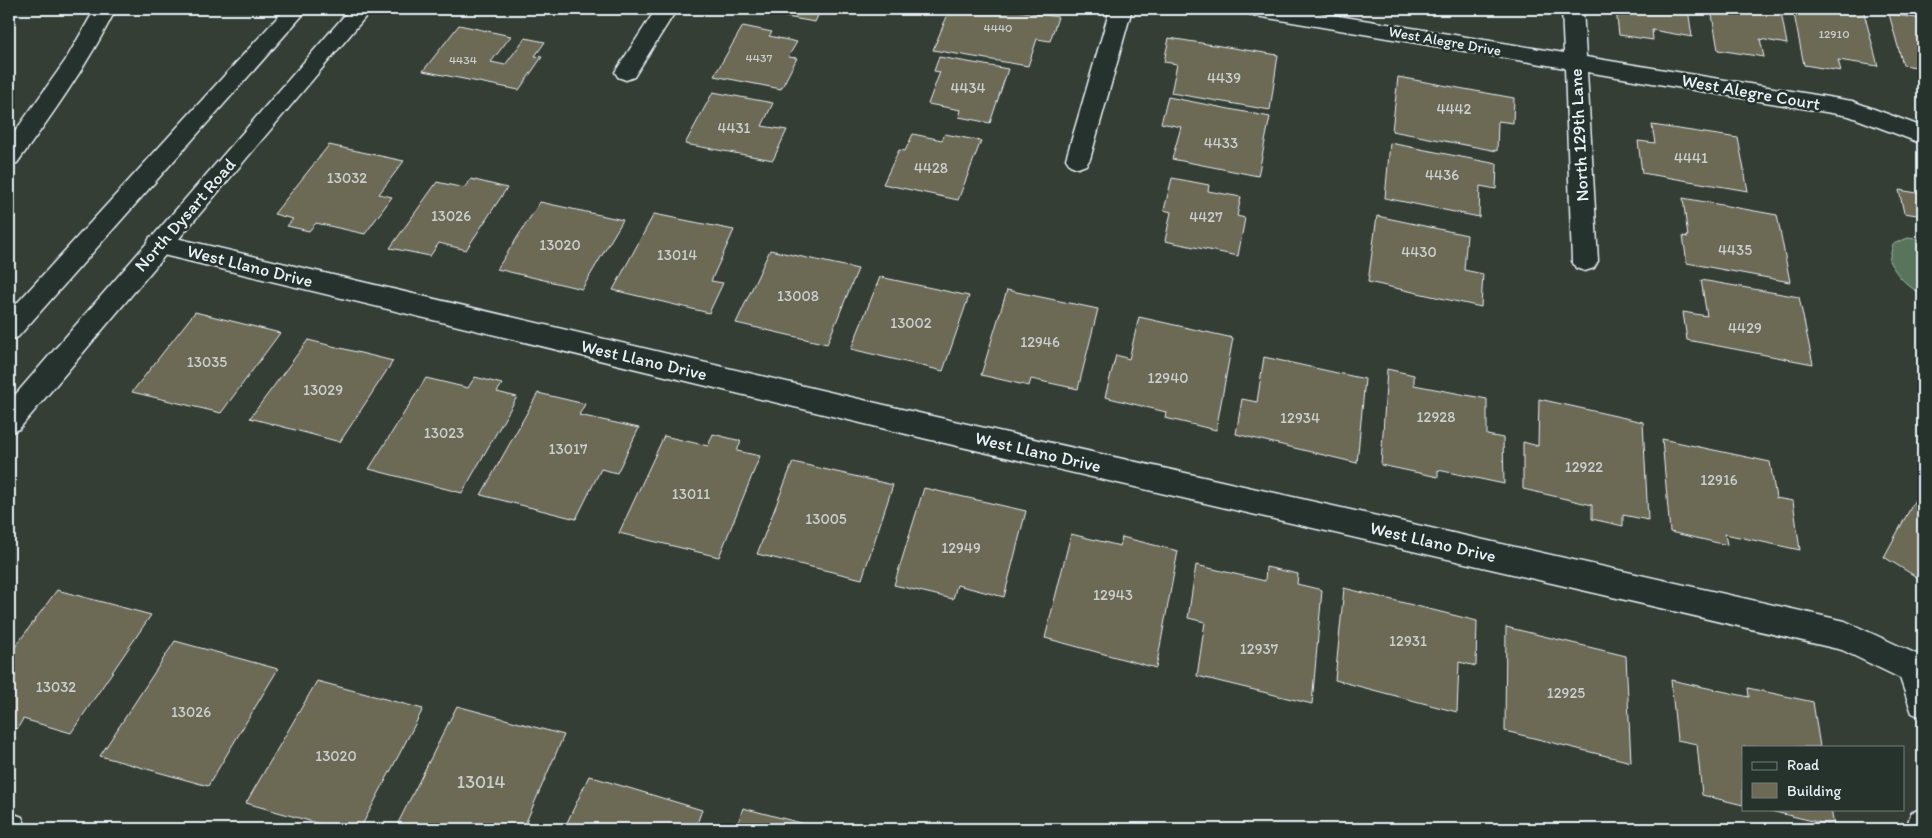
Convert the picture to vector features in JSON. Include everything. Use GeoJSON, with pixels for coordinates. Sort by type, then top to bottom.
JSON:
{"type":"FeatureCollection","features":[{"type":"Feature","properties":{"kind":"street"},"geometry":{"type":"LineString","coordinates":[[9,157],[72,68],[105,9]]}},
{"type":"Feature","properties":{"kind":"street"},"geometry":{"type":"LineString","coordinates":[[9,329],[297,9]]}},
{"type":"Feature","properties":{"kind":"street","name":"North Dysart Road"},"geometry":{"type":"LineString","coordinates":[[9,421],[361,9]]}},
{"type":"Feature","properties":{"kind":"street"},"geometry":{"type":"LineString","coordinates":[[626,72],[666,9]]}},
{"type":"Feature","properties":{"kind":"street"},"geometry":{"type":"LineString","coordinates":[[1078,159],[1121,9]]}},
{"type":"Feature","properties":{"kind":"street","name":"West Alegre Drive"},"geometry":{"type":"LineString","coordinates":[[1256,9],[1576,63]]}},
{"type":"Feature","properties":{"kind":"street","name":"North 129th Lane"},"geometry":{"type":"LineString","coordinates":[[1573,9],[1585,261]]}},
{"type":"Feature","properties":{"kind":"street","name":"West Alegre Court"},"geometry":{"type":"LineString","coordinates":[[1576,63],[1852,109],[1923,136]]}},
{"type":"Feature","properties":{"kind":"street","name":"West Llano Drive"},"geometry":{"type":"LineString","coordinates":[[159,244],[927,427],[1845,636],[1914,668],[1923,702]]}},
{"type":"Feature","properties":{"kind":"green space"},"geometry":{"type":"Polygon","coordinates":[[[1908,238],[1923,240],[1923,295],[1903,281],[1889,261],[1893,244],[1908,238]]]}},
{"type":"Feature","properties":{"kind":"building"},"geometry":{"type":"Polygon","coordinates":[[[740,9],[821,9],[815,22],[740,9]]]}},
{"type":"Feature","properties":{"kind":"building"},"geometry":{"type":"Polygon","coordinates":[[[950,9],[1008,9],[1058,17],[1050,41],[1037,39],[1028,66],[933,50],[950,9]]]}},
{"type":"Feature","properties":{"kind":"building"},"geometry":{"type":"Polygon","coordinates":[[[1616,9],[1688,9],[1692,37],[1652,30],[1653,40],[1619,35],[1616,9]]]}},
{"type":"Feature","properties":{"kind":"building"},"geometry":{"type":"Polygon","coordinates":[[[1711,9],[1757,9],[1781,12],[1787,44],[1760,39],[1764,57],[1718,50],[1711,9]]]}},
{"type":"Feature","properties":{"kind":"building"},"geometry":{"type":"Polygon","coordinates":[[[1793,9],[1863,9],[1878,66],[1838,60],[1841,71],[1804,65],[1793,9]]]}},
{"type":"Feature","properties":{"kind":"building"},"geometry":{"type":"Polygon","coordinates":[[[1889,14],[1923,19],[1923,68],[1903,65],[1889,14]]]}},
{"type":"Feature","properties":{"kind":"building"},"geometry":{"type":"Polygon","coordinates":[[[459,25],[511,36],[491,62],[505,65],[525,38],[545,42],[535,56],[542,57],[519,90],[423,71],[459,25]]]}},
{"type":"Feature","properties":{"kind":"building"},"geometry":{"type":"Polygon","coordinates":[[[743,26],[772,32],[769,36],[797,42],[788,57],[797,58],[781,89],[714,76],[743,26]]]}},
{"type":"Feature","properties":{"kind":"building"},"geometry":{"type":"Polygon","coordinates":[[[1169,38],[1278,55],[1270,110],[1171,93],[1177,64],[1164,62],[1169,38]]]}},
{"type":"Feature","properties":{"kind":"building"},"geometry":{"type":"Polygon","coordinates":[[[939,57],[1008,69],[990,123],[959,117],[961,110],[928,104],[940,72],[934,71],[939,57]]]}},
{"type":"Feature","properties":{"kind":"building"},"geometry":{"type":"Polygon","coordinates":[[[1398,77],[1514,98],[1513,123],[1498,121],[1497,151],[1392,131],[1398,77]]]}},
{"type":"Feature","properties":{"kind":"building"},"geometry":{"type":"Polygon","coordinates":[[[713,92],[773,103],[762,126],[787,130],[773,160],[685,144],[713,92]]]}},
{"type":"Feature","properties":{"kind":"building"},"geometry":{"type":"Polygon","coordinates":[[[1168,97],[1270,117],[1258,176],[1172,159],[1181,127],[1161,123],[1168,97]]]}},
{"type":"Feature","properties":{"kind":"building"},"geometry":{"type":"Polygon","coordinates":[[[1652,125],[1738,138],[1748,191],[1642,173],[1638,141],[1655,143],[1652,125]]]}},
{"type":"Feature","properties":{"kind":"building"},"geometry":{"type":"Polygon","coordinates":[[[913,134],[942,140],[945,134],[981,141],[958,200],[883,184],[899,150],[905,151],[913,134]]]}},
{"type":"Feature","properties":{"kind":"building"},"geometry":{"type":"Polygon","coordinates":[[[1390,143],[1497,164],[1496,189],[1480,186],[1479,217],[1385,198],[1390,143]]]}},
{"type":"Feature","properties":{"kind":"building"},"geometry":{"type":"Polygon","coordinates":[[[329,145],[404,161],[379,194],[392,197],[365,234],[316,223],[309,231],[287,226],[293,219],[274,214],[329,145]]]}},
{"type":"Feature","properties":{"kind":"building"},"geometry":{"type":"Polygon","coordinates":[[[1172,178],[1209,185],[1208,191],[1241,197],[1237,216],[1245,218],[1238,256],[1165,241],[1171,212],[1164,210],[1172,178]]]}},
{"type":"Feature","properties":{"kind":"building"},"geometry":{"type":"Polygon","coordinates":[[[471,179],[507,188],[466,250],[439,243],[430,256],[390,248],[437,182],[464,188],[471,179]]]}},
{"type":"Feature","properties":{"kind":"building"},"geometry":{"type":"Polygon","coordinates":[[[1899,190],[1923,194],[1923,216],[1904,213],[1899,190]]]}},
{"type":"Feature","properties":{"kind":"building"},"geometry":{"type":"Polygon","coordinates":[[[1683,198],[1777,215],[1790,282],[1687,263],[1683,236],[1688,237],[1683,198]]]}},
{"type":"Feature","properties":{"kind":"building"},"geometry":{"type":"Polygon","coordinates":[[[540,202],[623,220],[582,289],[497,269],[540,202]]]}},
{"type":"Feature","properties":{"kind":"building"},"geometry":{"type":"Polygon","coordinates":[[[654,214],[734,230],[711,281],[723,283],[709,313],[613,290],[654,214]]]}},
{"type":"Feature","properties":{"kind":"building"},"geometry":{"type":"Polygon","coordinates":[[[1377,216],[1467,235],[1464,270],[1483,274],[1481,307],[1368,282],[1377,216]]]}},
{"type":"Feature","properties":{"kind":"building"},"geometry":{"type":"Polygon","coordinates":[[[770,250],[858,269],[827,344],[736,323],[770,250]]]}},
{"type":"Feature","properties":{"kind":"building"},"geometry":{"type":"Polygon","coordinates":[[[880,277],[969,296],[943,371],[851,349],[880,277]]]}},
{"type":"Feature","properties":{"kind":"building"},"geometry":{"type":"Polygon","coordinates":[[[1701,280],[1799,297],[1813,364],[1687,340],[1683,312],[1707,316],[1701,280]]]}},
{"type":"Feature","properties":{"kind":"building"},"geometry":{"type":"Polygon","coordinates":[[[1007,290],[1098,309],[1078,389],[1031,379],[1029,386],[981,375],[1007,290]]]}},
{"type":"Feature","properties":{"kind":"building"},"geometry":{"type":"Polygon","coordinates":[[[195,312],[280,333],[221,413],[132,392],[195,312]]]}},
{"type":"Feature","properties":{"kind":"building"},"geometry":{"type":"Polygon","coordinates":[[[1139,317],[1233,338],[1216,430],[1165,418],[1166,412],[1105,397],[1116,355],[1129,359],[1139,317]]]}},
{"type":"Feature","properties":{"kind":"building"},"geometry":{"type":"Polygon","coordinates":[[[308,340],[393,361],[340,442],[250,418],[308,340]]]}},
{"type":"Feature","properties":{"kind":"building"},"geometry":{"type":"Polygon","coordinates":[[[1264,357],[1365,379],[1357,463],[1236,434],[1242,399],[1257,402],[1264,357]]]}},
{"type":"Feature","properties":{"kind":"building"},"geometry":{"type":"Polygon","coordinates":[[[1387,369],[1414,375],[1414,385],[1487,399],[1487,435],[1503,438],[1504,484],[1438,470],[1438,477],[1381,465],[1387,369]]]}},
{"type":"Feature","properties":{"kind":"building"},"geometry":{"type":"Polygon","coordinates":[[[475,377],[502,384],[497,392],[517,397],[462,493],[369,469],[426,378],[468,388],[475,377]]]}},
{"type":"Feature","properties":{"kind":"building"},"geometry":{"type":"Polygon","coordinates":[[[538,393],[585,404],[579,415],[639,428],[617,473],[601,469],[576,519],[481,495],[538,393]]]}},
{"type":"Feature","properties":{"kind":"building"},"geometry":{"type":"Polygon","coordinates":[[[1539,399],[1643,422],[1648,520],[1623,515],[1623,526],[1592,519],[1592,505],[1523,489],[1523,442],[1538,446],[1539,399]]]}},
{"type":"Feature","properties":{"kind":"building"},"geometry":{"type":"Polygon","coordinates":[[[713,434],[741,441],[737,451],[760,456],[719,557],[619,533],[664,436],[708,446],[713,434]]]}},
{"type":"Feature","properties":{"kind":"building"},"geometry":{"type":"Polygon","coordinates":[[[1662,439],[1770,462],[1776,498],[1793,501],[1800,550],[1725,534],[1727,545],[1670,532],[1662,439]]]}},
{"type":"Feature","properties":{"kind":"building"},"geometry":{"type":"Polygon","coordinates":[[[793,462],[893,485],[862,579],[757,554],[793,462]]]}},
{"type":"Feature","properties":{"kind":"building"},"geometry":{"type":"Polygon","coordinates":[[[1923,485],[1923,581],[1884,557],[1923,485]]]}},
{"type":"Feature","properties":{"kind":"building"},"geometry":{"type":"Polygon","coordinates":[[[924,488],[1026,511],[1004,597],[957,585],[953,599],[894,585],[924,488]]]}},
{"type":"Feature","properties":{"kind":"building"},"geometry":{"type":"Polygon","coordinates":[[[1071,534],[1120,546],[1122,537],[1178,551],[1156,668],[1045,638],[1071,534]]]}},
{"type":"Feature","properties":{"kind":"building"},"geometry":{"type":"Polygon","coordinates":[[[1196,565],[1265,581],[1266,567],[1298,574],[1297,584],[1322,590],[1312,704],[1197,676],[1205,622],[1188,618],[1196,565]]]}},
{"type":"Feature","properties":{"kind":"building"},"geometry":{"type":"Polygon","coordinates":[[[1344,588],[1477,621],[1476,666],[1459,662],[1457,712],[1335,680],[1344,588]]]}},
{"type":"Feature","properties":{"kind":"building"},"geometry":{"type":"Polygon","coordinates":[[[57,590],[151,615],[71,733],[23,719],[17,729],[9,727],[9,655],[57,590]]]}},
{"type":"Feature","properties":{"kind":"building"},"geometry":{"type":"Polygon","coordinates":[[[1506,627],[1626,656],[1631,762],[1505,731],[1506,627]]]}},
{"type":"Feature","properties":{"kind":"building"},"geometry":{"type":"Polygon","coordinates":[[[175,641],[278,669],[208,786],[100,756],[175,641]]]}},
{"type":"Feature","properties":{"kind":"building"},"geometry":{"type":"Polygon","coordinates":[[[1671,680],[1749,697],[1748,688],[1813,702],[1820,746],[1742,746],[1742,805],[1702,795],[1697,744],[1677,740],[1671,680]]]}},
{"type":"Feature","properties":{"kind":"building"},"geometry":{"type":"Polygon","coordinates":[[[317,681],[423,709],[360,829],[338,829],[246,803],[317,681]]]}},
{"type":"Feature","properties":{"kind":"building"},"geometry":{"type":"Polygon","coordinates":[[[457,706],[564,735],[523,829],[395,829],[457,706]]]}},
{"type":"Feature","properties":{"kind":"building"},"geometry":{"type":"Polygon","coordinates":[[[589,776],[702,810],[695,829],[564,829],[589,776]]]}},
{"type":"Feature","properties":{"kind":"building"},"geometry":{"type":"Polygon","coordinates":[[[743,808],[824,829],[736,829],[743,808]]]}},
{"type":"Feature","properties":{"kind":"building"},"geometry":{"type":"Polygon","coordinates":[[[1766,810],[1831,810],[1834,826],[1766,810]]]}}]}
